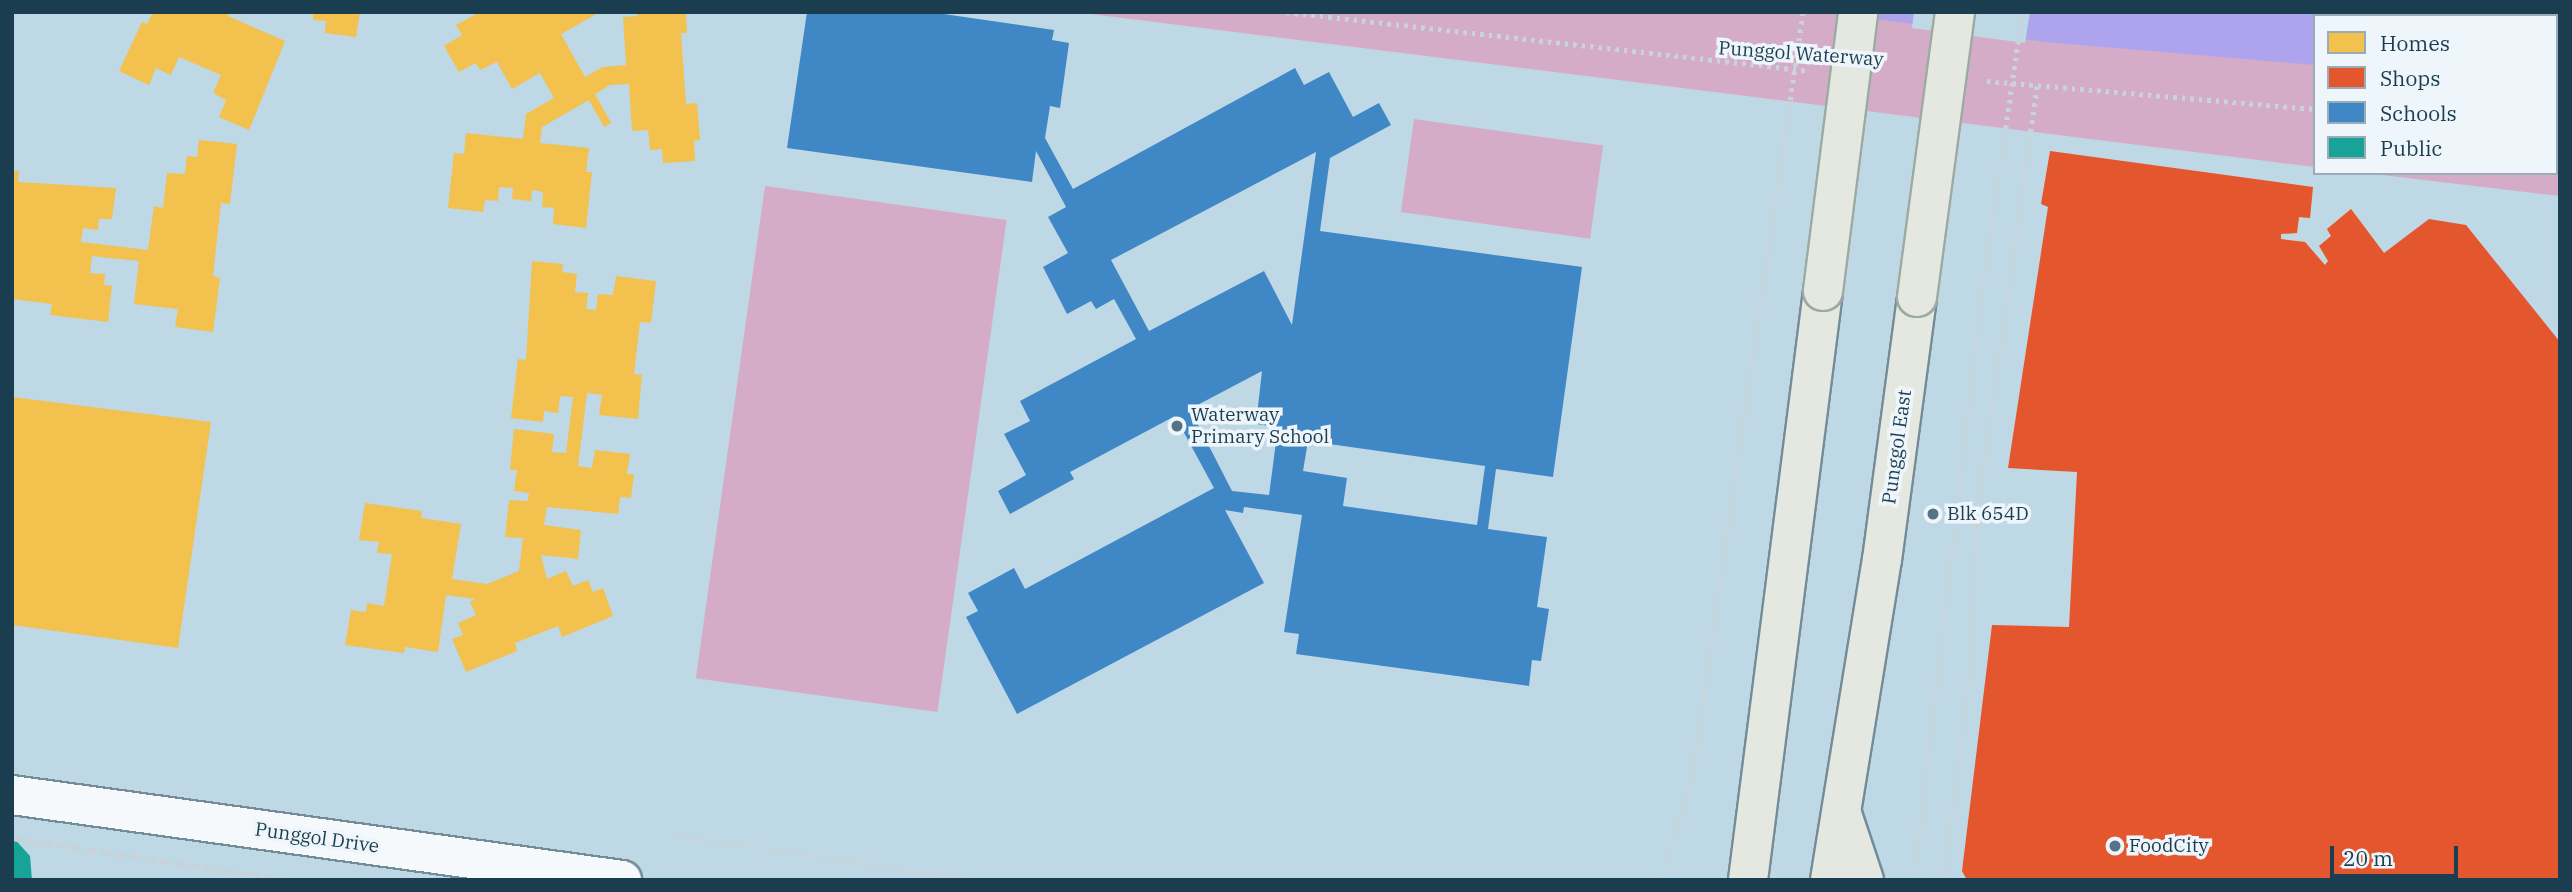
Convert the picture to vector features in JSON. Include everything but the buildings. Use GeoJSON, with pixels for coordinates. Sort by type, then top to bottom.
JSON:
{"type":"FeatureCollection","features":[{"type":"Feature","properties":{"kind":"main road"},"geometry":{"type":"LineString","coordinates":[[1748,880],[1858,12]]}},
{"type":"Feature","properties":{"kind":"main road","name":"Punggol East"},"geometry":{"type":"LineString","coordinates":[[1830,880],[1866,666],[1955,12]]}},
{"type":"Feature","properties":{"kind":"main road"},"geometry":{"type":"LineString","coordinates":[[1840,808],[1864,880]]}},
{"type":"Feature","properties":{"kind":"street","name":"Punggol Drive"},"geometry":{"type":"LineString","coordinates":[[12,795],[622,880]]}},
{"type":"Feature","properties":{"kind":"path","name":"Punggol Waterway"},"geometry":{"type":"LineString","coordinates":[[1286,12],[1816,71]]}},
{"type":"Feature","properties":{"kind":"path"},"geometry":{"type":"LineString","coordinates":[[1662,880],[1692,776],[1803,12]]}},
{"type":"Feature","properties":{"kind":"path"},"geometry":{"type":"LineString","coordinates":[[1921,880],[1917,853],[1980,305],[2022,12]]}},
{"type":"Feature","properties":{"kind":"path"},"geometry":{"type":"LineString","coordinates":[[1981,81],[2313,109]]}},
{"type":"Feature","properties":{"kind":"path"},"geometry":{"type":"LineString","coordinates":[[1948,880],[1945,863],[1970,672],[1976,519],[2037,85]]}},
{"type":"Feature","properties":{"kind":"path"},"geometry":{"type":"LineString","coordinates":[[675,835],[972,880]]}},
{"type":"Feature","properties":{"kind":"shaded area"},"geometry":{"type":"Polygon","coordinates":[[[1075,12],[2560,12],[2560,196],[2382,175],[2558,175],[2558,14],[2313,14],[2313,167],[1075,12]]]}},
{"type":"Feature","properties":{"kind":"shaded area"},"geometry":{"type":"Polygon","coordinates":[[[1825,12],[2560,12],[2560,86],[2558,14],[2313,14],[2313,65],[2045,42],[1825,12]]]}},
{"type":"Feature","properties":{"kind":"shaded area"},"geometry":{"type":"Polygon","coordinates":[[[1414,119],[1603,146],[1590,239],[1401,212],[1414,119]]]}},
{"type":"Feature","properties":{"kind":"shaded area"},"geometry":{"type":"Polygon","coordinates":[[[765,186],[1007,220],[937,712],[696,678],[765,186]]]}},
{"type":"Feature","properties":{"kind":"pier"},"geometry":{"type":"Polygon","coordinates":[[[1914,12],[2030,12],[2025,43],[1912,28],[1914,12]]]}},
{"type":"Feature","properties":{"kind":"railway"},"geometry":{"type":"LineString","coordinates":[[12,838],[288,880]]}},
{"type":"Feature","properties":{"kind":"place","name":"Waterway Primary School"},"geometry":{"type":"Point","coordinates":[1177,426]}},
{"type":"Feature","properties":{"kind":"place","name":"Blk 654D"},"geometry":{"type":"Point","coordinates":[1933,514]}},
{"type":"Feature","properties":{"kind":"place","name":"FoodCity"},"geometry":{"type":"Point","coordinates":[2115,846]}}]}
